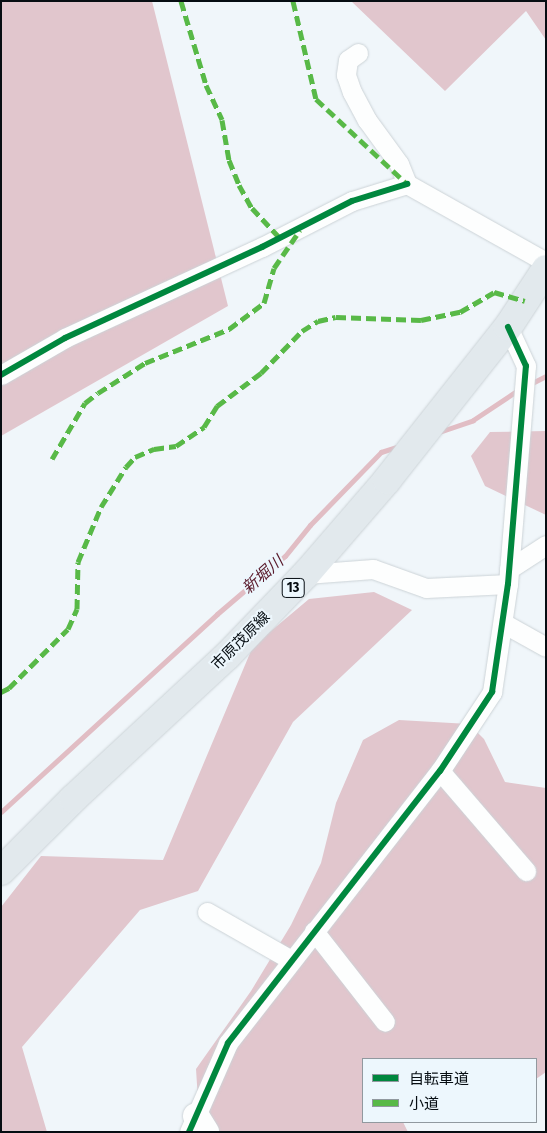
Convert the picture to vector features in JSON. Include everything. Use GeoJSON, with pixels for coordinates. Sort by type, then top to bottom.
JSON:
{"type":"FeatureCollection","features":[{"type":"Feature","properties":{"kind":"main road","name":"市原茂原線"},"geometry":{"type":"LineString","coordinates":[[1,871],[80,792],[227,656],[306,574],[387,480],[508,327],[546,269]]}},
{"type":"Feature","properties":{"kind":"street"},"geometry":{"type":"LineString","coordinates":[[358,53],[348,60],[346,75],[352,92],[367,120],[399,164],[407,184],[546,262]]}},
{"type":"Feature","properties":{"kind":"street"},"geometry":{"type":"LineString","coordinates":[[1,375],[65,338],[262,247],[352,200],[407,184]]}},
{"type":"Feature","properties":{"kind":"street"},"geometry":{"type":"LineString","coordinates":[[197,1126],[228,1043],[440,771],[492,692],[508,577],[526,366],[508,327]]}},
{"type":"Feature","properties":{"kind":"street"},"geometry":{"type":"LineString","coordinates":[[306,574],[373,569],[426,588],[508,577],[546,545]]}},
{"type":"Feature","properties":{"kind":"street"},"geometry":{"type":"LineString","coordinates":[[503,623],[546,647]]}},
{"type":"Feature","properties":{"kind":"street"},"geometry":{"type":"LineString","coordinates":[[440,771],[526,871]]}},
{"type":"Feature","properties":{"kind":"street"},"geometry":{"type":"LineString","coordinates":[[207,912],[291,960]]}},
{"type":"Feature","properties":{"kind":"street"},"geometry":{"type":"LineString","coordinates":[[314,931],[385,1022]]}},
{"type":"Feature","properties":{"kind":"shaded area"},"geometry":{"type":"Polygon","coordinates":[[[1,1],[152,1],[228,306],[1,436],[1,1]]]}},
{"type":"Feature","properties":{"kind":"shaded area"},"geometry":{"type":"Polygon","coordinates":[[[351,1],[546,1],[546,40],[526,11],[445,91],[351,1]]]}},
{"type":"Feature","properties":{"kind":"shaded area"},"geometry":{"type":"Polygon","coordinates":[[[546,431],[546,515],[485,486],[471,456],[490,432],[546,431]]]}},
{"type":"Feature","properties":{"kind":"shaded area"},"geometry":{"type":"Polygon","coordinates":[[[374,592],[412,610],[293,722],[198,891],[140,910],[22,1047],[47,1132],[1,1132],[1,907],[41,856],[163,860],[253,646],[309,599],[374,592]]]}},
{"type":"Feature","properties":{"kind":"shaded area"},"geometry":{"type":"Polygon","coordinates":[[[399,720],[469,724],[484,739],[505,782],[546,788],[546,1072],[537,1078],[537,1058],[362,1058],[362,1123],[404,1123],[408,1132],[200,1132],[196,1069],[251,991],[291,925],[321,863],[336,803],[363,740],[399,720]]]}},
{"type":"Feature","properties":{"kind":"waterway","name":"新堀川"},"geometry":{"type":"LineString","coordinates":[[528,385],[546,376]]}},
{"type":"Feature","properties":{"kind":"waterway","name":"新堀川"},"geometry":{"type":"LineString","coordinates":[[439,432],[473,420],[518,390]]}},
{"type":"Feature","properties":{"kind":"waterway","name":"新堀川"},"geometry":{"type":"LineString","coordinates":[[1,812],[217,614],[285,556],[310,525],[381,452],[400,446]]}},
{"type":"Feature","properties":{"kind":"marked path"},"geometry":{"type":"LineString","coordinates":[[181,1],[206,85],[222,120],[229,160],[239,185],[252,208],[280,238]]}},
{"type":"Feature","properties":{"kind":"marked path"},"geometry":{"type":"LineString","coordinates":[[293,1],[316,99],[407,184]]}},
{"type":"Feature","properties":{"kind":"marked path"},"geometry":{"type":"LineString","coordinates":[[52,459],[85,403],[98,393],[145,363],[229,329],[264,303],[274,268],[300,230]]}},
{"type":"Feature","properties":{"kind":"marked path"},"geometry":{"type":"LineString","coordinates":[[1,692],[9,688],[68,629],[77,609],[78,562],[101,507],[126,467],[135,457],[154,449],[176,446],[204,427],[217,406],[261,373],[302,331],[318,321],[336,317],[421,320],[460,312],[494,292],[525,301]]}},
{"type":"Feature","properties":{"kind":"cycle path"},"geometry":{"type":"LineString","coordinates":[[1,375],[65,338],[262,247],[352,201],[407,184]]}},
{"type":"Feature","properties":{"kind":"cycle path"},"geometry":{"type":"LineString","coordinates":[[189,1132],[228,1043],[440,771],[492,692],[508,584],[526,366],[508,327]]}}]}
